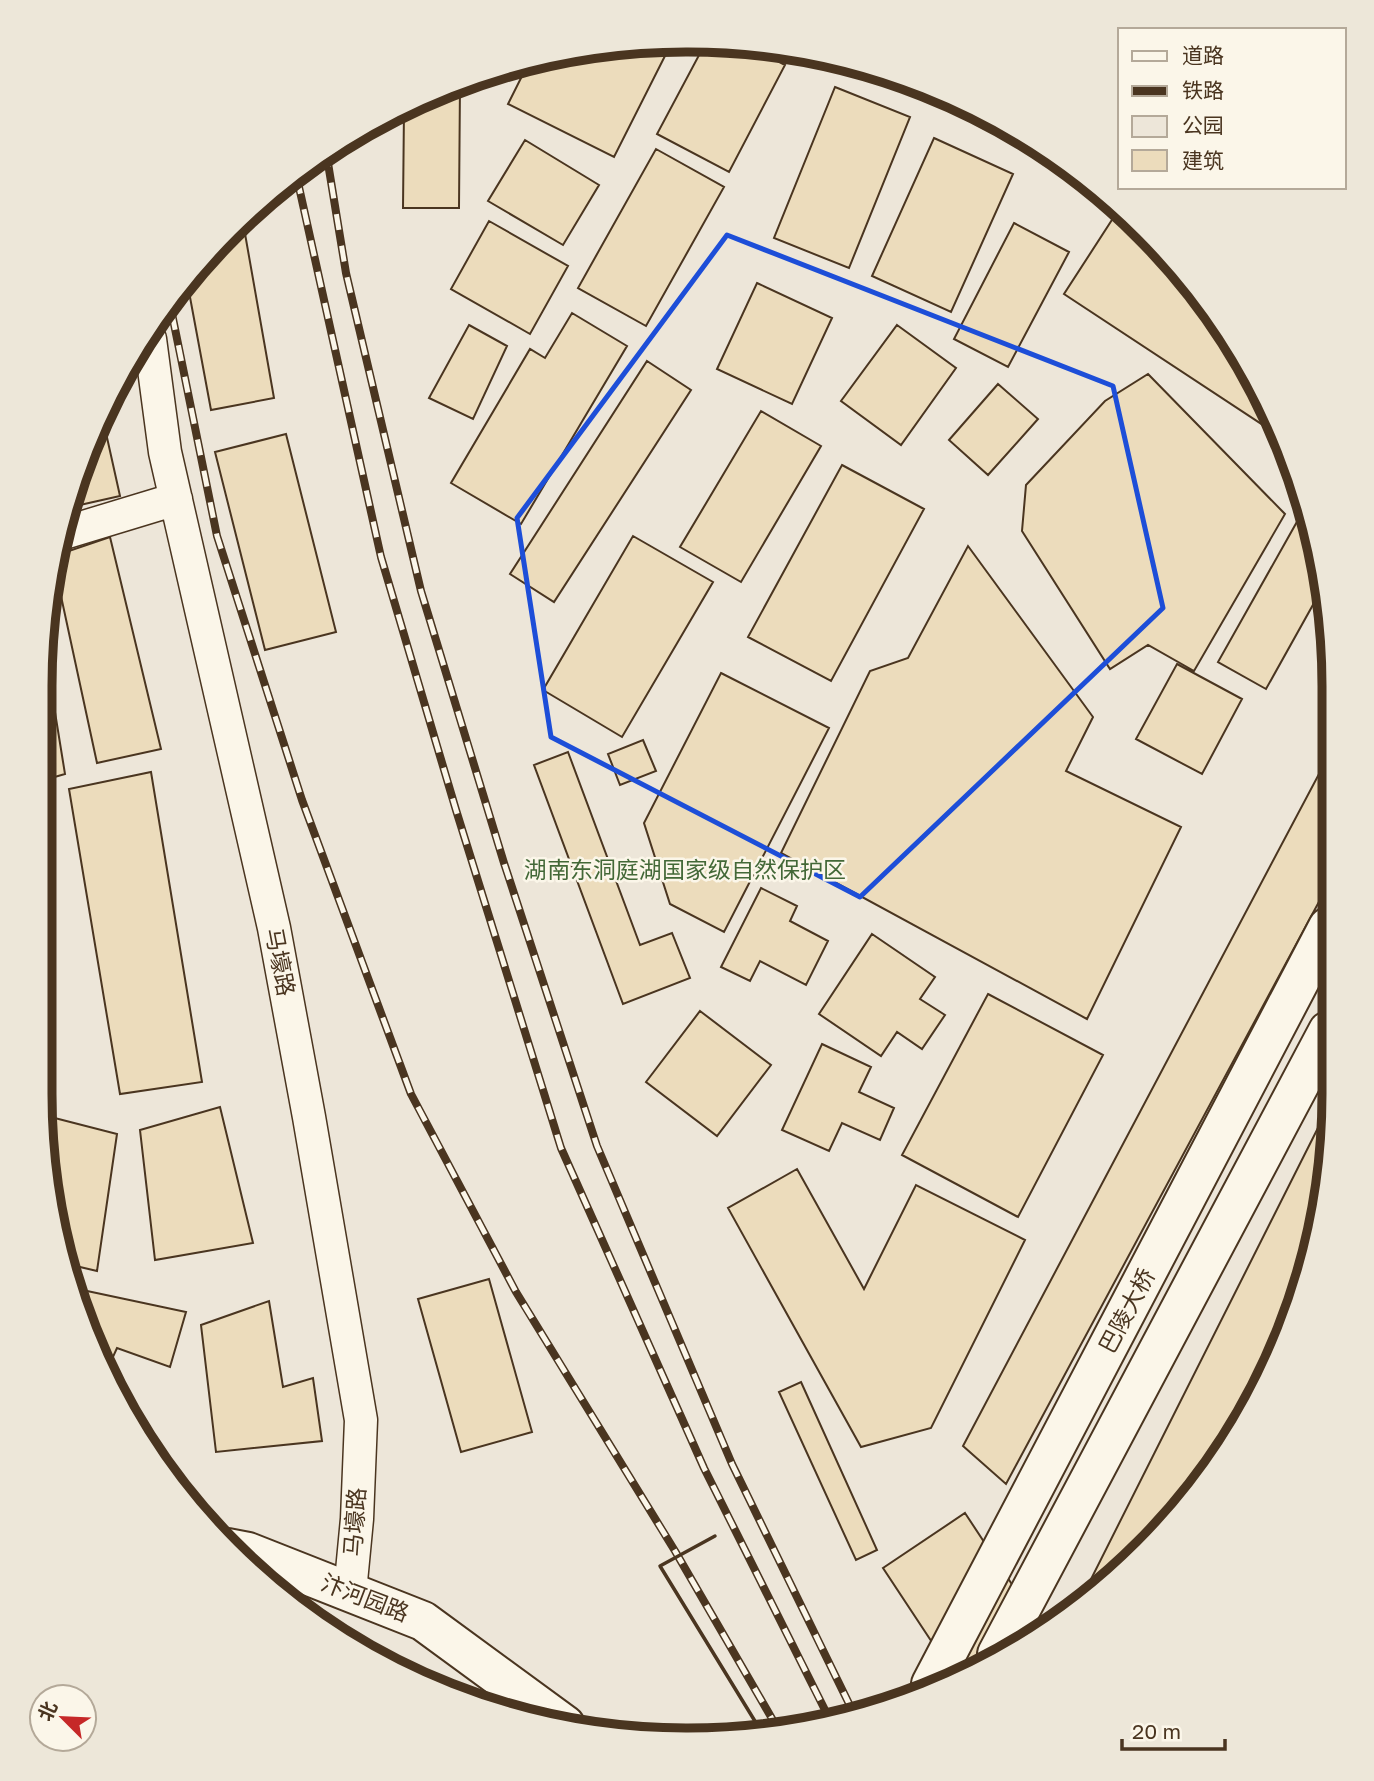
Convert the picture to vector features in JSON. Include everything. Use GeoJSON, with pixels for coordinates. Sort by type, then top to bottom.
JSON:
{"type":"FeatureCollection","features":[{"type":"Feature","properties":{"kind":"main road","name":"巴陵大桥"},"geometry":{"type":"LineString","coordinates":[[934,1678],[1322,939]]}},
{"type":"Feature","properties":{"kind":"main road","name":"巴陵大桥"},"geometry":{"type":"LineString","coordinates":[[1002,1644],[1322,1042]]}},
{"type":"Feature","properties":{"kind":"main road","name":"汴河园路"},"geometry":{"type":"LineString","coordinates":[[248,1552],[422,1620],[548,1713]]}},
{"type":"Feature","properties":{"kind":"street","name":"马壕路"},"geometry":{"type":"LineString","coordinates":[[151,347],[165,452],[274,928],[361,1420],[357,1520],[350,1592]]}},
{"type":"Feature","properties":{"kind":"street"},"geometry":{"type":"LineString","coordinates":[[72,530],[176,499]]}},
{"type":"Feature","properties":{"kind":"highlighted area"},"geometry":{"type":"Polygon","coordinates":[[[727,235],[1113,386],[1163,608],[860,897],[551,737],[517,518],[727,235]]]}},
{"type":"Feature","properties":{"kind":"green space","name":"湖南东洞庭湖国家级自然保护区"},"geometry":{"type":"Polygon","coordinates":[[[687,52],[770,58],[811,65],[891,86],[930,101],[968,118],[1040,159],[1136,238],[1215,334],[1256,406],[1288,483],[1300,523],[1316,604],[1322,687],[1322,1094],[1316,1177],[1300,1258],[1288,1298],[1256,1375],[1215,1447],[1136,1543],[1040,1622],[968,1663],[891,1695],[811,1716],[728,1727],[646,1727],[563,1716],[483,1695],[406,1663],[334,1622],[269,1571],[238,1543],[210,1512],[159,1447],[118,1375],[86,1298],[74,1258],[58,1177],[52,1094],[52,687],[58,604],[74,523],[86,483],[118,406],[159,334],[238,238],[334,159],[406,118],[444,101],[483,86],[563,65],[604,58],[687,52]]]}},
{"type":"Feature","properties":{"kind":"building"},"geometry":{"type":"Polygon","coordinates":[[[666,53],[614,157],[508,104],[523,74],[604,58],[666,53]]]}},
{"type":"Feature","properties":{"kind":"building"},"geometry":{"type":"Polygon","coordinates":[[[700,53],[770,58],[785,65],[729,172],[657,134],[700,53]]]}},
{"type":"Feature","properties":{"kind":"building"},"geometry":{"type":"Polygon","coordinates":[[[835,87],[910,117],[849,268],[774,238],[835,87]]]}},
{"type":"Feature","properties":{"kind":"building"},"geometry":{"type":"Polygon","coordinates":[[[460,95],[459,208],[403,208],[404,119],[460,95]]]}},
{"type":"Feature","properties":{"kind":"building"},"geometry":{"type":"Polygon","coordinates":[[[934,138],[1013,174],[951,312],[872,276],[934,138]]]}},
{"type":"Feature","properties":{"kind":"building"},"geometry":{"type":"Polygon","coordinates":[[[525,140],[599,185],[563,245],[488,201],[525,140]]]}},
{"type":"Feature","properties":{"kind":"building"},"geometry":{"type":"Polygon","coordinates":[[[656,149],[724,187],[646,326],[578,288],[656,149]]]}},
{"type":"Feature","properties":{"kind":"building"},"geometry":{"type":"Polygon","coordinates":[[[1113,218],[1164,269],[1215,334],[1265,427],[1064,294],[1113,218]]]}},
{"type":"Feature","properties":{"kind":"building"},"geometry":{"type":"Polygon","coordinates":[[[489,221],[568,266],[530,334],[451,289],[489,221]]]}},
{"type":"Feature","properties":{"kind":"building"},"geometry":{"type":"Polygon","coordinates":[[[1014,223],[1069,252],[1008,367],[954,339],[1014,223]]]}},
{"type":"Feature","properties":{"kind":"building"},"geometry":{"type":"Polygon","coordinates":[[[245,232],[274,398],[211,410],[189,294],[245,232]]]}},
{"type":"Feature","properties":{"kind":"building"},"geometry":{"type":"Polygon","coordinates":[[[757,283],[832,318],[792,404],[717,369],[757,283]]]}},
{"type":"Feature","properties":{"kind":"building"},"geometry":{"type":"Polygon","coordinates":[[[572,313],[627,346],[521,524],[451,483],[530,349],[545,358],[572,313]]]}},
{"type":"Feature","properties":{"kind":"building"},"geometry":{"type":"Polygon","coordinates":[[[469,325],[507,346],[473,419],[429,398],[469,325]]]}},
{"type":"Feature","properties":{"kind":"building"},"geometry":{"type":"Polygon","coordinates":[[[897,325],[956,368],[901,445],[841,401],[897,325]]]}},
{"type":"Feature","properties":{"kind":"building"},"geometry":{"type":"Polygon","coordinates":[[[647,361],[691,390],[554,602],[510,574],[647,361]]]}},
{"type":"Feature","properties":{"kind":"building"},"geometry":{"type":"Polygon","coordinates":[[[1148,374],[1285,514],[1194,671],[1148,645],[1110,669],[1022,531],[1026,485],[1105,401],[1148,374]]]}},
{"type":"Feature","properties":{"kind":"building"},"geometry":{"type":"Polygon","coordinates":[[[998,384],[1038,419],[988,475],[949,440],[998,384]]]}},
{"type":"Feature","properties":{"kind":"building"},"geometry":{"type":"Polygon","coordinates":[[[761,411],[821,446],[741,582],[680,547],[761,411]]]}},
{"type":"Feature","properties":{"kind":"building"},"geometry":{"type":"Polygon","coordinates":[[[106,433],[120,496],[79,505],[106,433]]]}},
{"type":"Feature","properties":{"kind":"building"},"geometry":{"type":"Polygon","coordinates":[[[286,434],[336,632],[265,650],[215,452],[286,434]]]}},
{"type":"Feature","properties":{"kind":"building"},"geometry":{"type":"Polygon","coordinates":[[[842,465],[924,509],[831,681],[748,637],[842,465]]]}},
{"type":"Feature","properties":{"kind":"building"},"geometry":{"type":"Polygon","coordinates":[[[1298,520],[1315,600],[1266,689],[1218,662],[1298,520]]]}},
{"type":"Feature","properties":{"kind":"building"},"geometry":{"type":"Polygon","coordinates":[[[633,536],[713,582],[622,737],[543,690],[633,536]]]}},
{"type":"Feature","properties":{"kind":"building"},"geometry":{"type":"Polygon","coordinates":[[[110,537],[161,749],[97,763],[60,592],[68,551],[110,537]]]}},
{"type":"Feature","properties":{"kind":"building"},"geometry":{"type":"Polygon","coordinates":[[[968,546],[1093,717],[1066,771],[1181,827],[1087,1019],[781,853],[870,671],[908,658],[968,546]]]}},
{"type":"Feature","properties":{"kind":"building"},"geometry":{"type":"Polygon","coordinates":[[[1177,664],[1242,699],[1202,774],[1136,739],[1177,664]]]}},
{"type":"Feature","properties":{"kind":"building"},"geometry":{"type":"Polygon","coordinates":[[[721,673],[829,728],[724,932],[670,904],[644,823],[721,673]]]}},
{"type":"Feature","properties":{"kind":"building"},"geometry":{"type":"Polygon","coordinates":[[[52,694],[65,774],[52,778],[52,694]]]}},
{"type":"Feature","properties":{"kind":"building"},"geometry":{"type":"Polygon","coordinates":[[[643,740],[656,771],[620,785],[608,754],[643,740]]]}},
{"type":"Feature","properties":{"kind":"building"},"geometry":{"type":"Polygon","coordinates":[[[568,752],[640,945],[672,933],[690,978],[623,1004],[534,765],[568,752]]]}},
{"type":"Feature","properties":{"kind":"building"},"geometry":{"type":"Polygon","coordinates":[[[1322,768],[1322,896],[1006,1484],[963,1446],[1322,768]]]}},
{"type":"Feature","properties":{"kind":"building"},"geometry":{"type":"Polygon","coordinates":[[[151,772],[202,1082],[120,1094],[69,789],[151,772]]]}},
{"type":"Feature","properties":{"kind":"building"},"geometry":{"type":"Polygon","coordinates":[[[761,888],[797,906],[790,921],[828,941],[806,985],[760,961],[750,981],[721,967],[761,888]]]}},
{"type":"Feature","properties":{"kind":"building"},"geometry":{"type":"Polygon","coordinates":[[[872,934],[935,977],[920,999],[945,1015],[922,1049],[897,1032],[881,1056],[819,1014],[872,934]]]}},
{"type":"Feature","properties":{"kind":"building"},"geometry":{"type":"Polygon","coordinates":[[[988,994],[1103,1055],[1018,1217],[902,1155],[988,994]]]}},
{"type":"Feature","properties":{"kind":"building"},"geometry":{"type":"Polygon","coordinates":[[[700,1011],[771,1065],[717,1136],[646,1082],[700,1011]]]}},
{"type":"Feature","properties":{"kind":"building"},"geometry":{"type":"Polygon","coordinates":[[[822,1044],[871,1067],[859,1092],[894,1108],[880,1140],[842,1123],[829,1151],[782,1130],[822,1044]]]}},
{"type":"Feature","properties":{"kind":"building"},"geometry":{"type":"Polygon","coordinates":[[[220,1107],[253,1243],[155,1260],[140,1130],[220,1107]]]}},
{"type":"Feature","properties":{"kind":"building"},"geometry":{"type":"Polygon","coordinates":[[[53,1118],[117,1134],[97,1271],[76,1266],[74,1258],[58,1177],[53,1118]]]}},
{"type":"Feature","properties":{"kind":"building"},"geometry":{"type":"Polygon","coordinates":[[[1321,1123],[1316,1177],[1300,1258],[1288,1298],[1256,1375],[1215,1447],[1190,1480],[1136,1543],[1088,1585],[1321,1123]]]}},
{"type":"Feature","properties":{"kind":"building"},"geometry":{"type":"Polygon","coordinates":[[[797,1169],[864,1289],[916,1185],[1025,1240],[931,1428],[861,1447],[728,1208],[797,1169]]]}},
{"type":"Feature","properties":{"kind":"building"},"geometry":{"type":"Polygon","coordinates":[[[489,1279],[532,1432],[461,1452],[418,1299],[489,1279]]]}},
{"type":"Feature","properties":{"kind":"building"},"geometry":{"type":"Polygon","coordinates":[[[84,1290],[186,1312],[170,1367],[117,1348],[111,1360],[84,1290]]]}},
{"type":"Feature","properties":{"kind":"building"},"geometry":{"type":"Polygon","coordinates":[[[269,1301],[283,1387],[313,1378],[322,1441],[216,1452],[201,1325],[269,1301]]]}},
{"type":"Feature","properties":{"kind":"building"},"geometry":{"type":"Polygon","coordinates":[[[801,1382],[877,1550],[856,1560],[779,1392],[801,1382]]]}},
{"type":"Feature","properties":{"kind":"building"},"geometry":{"type":"Polygon","coordinates":[[[965,1513],[1038,1623],[951,1671],[883,1568],[965,1513]]]}},
{"type":"Feature","properties":{"kind":"railway"},"geometry":{"type":"LineString","coordinates":[[328,164],[346,273],[421,591],[504,863],[597,1146],[732,1464],[851,1707]]}},
{"type":"Feature","properties":{"kind":"railway"},"geometry":{"type":"LineString","coordinates":[[299,186],[381,557],[561,1148],[704,1468],[826,1713]]}},
{"type":"Feature","properties":{"kind":"railway"},"geometry":{"type":"LineString","coordinates":[[172,316],[217,536],[302,800],[411,1094],[516,1292],[675,1551],[774,1722]]}},
{"type":"Feature","properties":{"kind":"wall"},"geometry":{"type":"LineString","coordinates":[[715,1536],[660,1566],[757,1724]]}}]}
